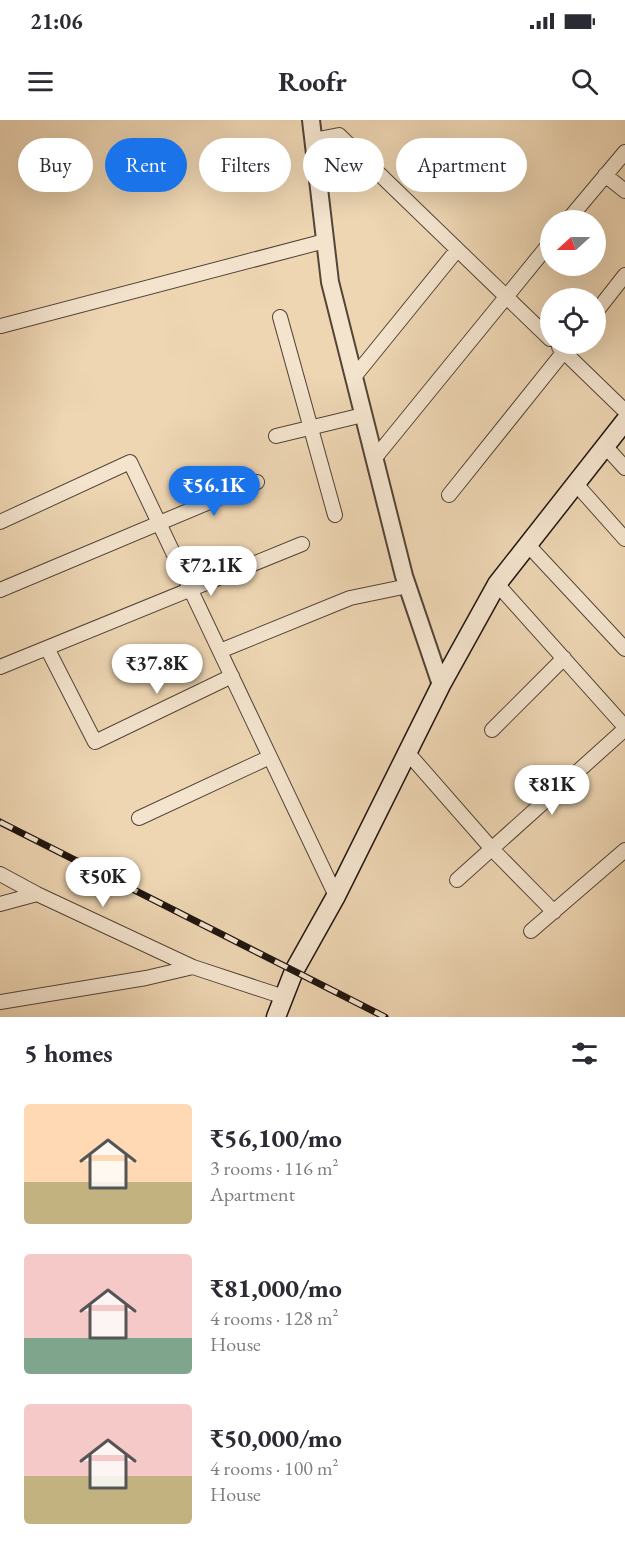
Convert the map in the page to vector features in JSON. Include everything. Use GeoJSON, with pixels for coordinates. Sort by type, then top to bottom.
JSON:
{"type":"FeatureCollection","features":[{"type":"Feature","properties":{"kind":"main road"},"geometry":{"type":"LineString","coordinates":[[276,1017],[294,971],[336,896],[441,685],[497,584],[625,421]]}},
{"type":"Feature","properties":{"kind":"street"},"geometry":{"type":"LineString","coordinates":[[311,120],[314,138]]}},
{"type":"Feature","properties":{"kind":"street"},"geometry":{"type":"LineString","coordinates":[[324,138],[339,135],[342,138]]}},
{"type":"Feature","properties":{"kind":"street"},"geometry":{"type":"LineString","coordinates":[[576,210],[625,152]]}},
{"type":"Feature","properties":{"kind":"street"},"geometry":{"type":"LineString","coordinates":[[604,175],[625,192]]}},
{"type":"Feature","properties":{"kind":"street"},"geometry":{"type":"LineString","coordinates":[[384,179],[540,329]]}},
{"type":"Feature","properties":{"kind":"street"},"geometry":{"type":"LineString","coordinates":[[320,192],[330,282],[408,586],[441,685]]}},
{"type":"Feature","properties":{"kind":"street"},"geometry":{"type":"LineString","coordinates":[[1,326],[325,241]]}},
{"type":"Feature","properties":{"kind":"street"},"geometry":{"type":"LineString","coordinates":[[354,377],[457,250]]}},
{"type":"Feature","properties":{"kind":"street"},"geometry":{"type":"LineString","coordinates":[[374,459],[540,256]]}},
{"type":"Feature","properties":{"kind":"street"},"geometry":{"type":"LineString","coordinates":[[606,299],[625,275]]}},
{"type":"Feature","properties":{"kind":"street"},"geometry":{"type":"LineString","coordinates":[[280,317],[335,515]]}},
{"type":"Feature","properties":{"kind":"street"},"geometry":{"type":"LineString","coordinates":[[448,495],[557,354]]}},
{"type":"Feature","properties":{"kind":"street"},"geometry":{"type":"LineString","coordinates":[[571,354],[625,411]]}},
{"type":"Feature","properties":{"kind":"street"},"geometry":{"type":"LineString","coordinates":[[276,436],[363,415]]}},
{"type":"Feature","properties":{"kind":"street"},"geometry":{"type":"LineString","coordinates":[[605,446],[625,468]]}},
{"type":"Feature","properties":{"kind":"street"},"geometry":{"type":"LineString","coordinates":[[0,522],[130,462],[336,896]]}},
{"type":"Feature","properties":{"kind":"street"},"geometry":{"type":"LineString","coordinates":[[0,590],[257,482]]}},
{"type":"Feature","properties":{"kind":"street"},"geometry":{"type":"LineString","coordinates":[[576,484],[625,539]]}},
{"type":"Feature","properties":{"kind":"street"},"geometry":{"type":"LineString","coordinates":[[0,667],[302,544]]}},
{"type":"Feature","properties":{"kind":"street"},"geometry":{"type":"LineString","coordinates":[[528,545],[625,649]]}},
{"type":"Feature","properties":{"kind":"street"},"geometry":{"type":"LineString","coordinates":[[457,880],[625,728],[497,584]]}},
{"type":"Feature","properties":{"kind":"street"},"geometry":{"type":"LineString","coordinates":[[220,651],[350,598],[408,586]]}},
{"type":"Feature","properties":{"kind":"street"},"geometry":{"type":"LineString","coordinates":[[47,648],[95,742],[232,676]]}},
{"type":"Feature","properties":{"kind":"street"},"geometry":{"type":"LineString","coordinates":[[492,730],[564,658]]}},
{"type":"Feature","properties":{"kind":"street"},"geometry":{"type":"LineString","coordinates":[[407,752],[492,849],[554,912]]}},
{"type":"Feature","properties":{"kind":"street"},"geometry":{"type":"LineString","coordinates":[[139,818],[270,757]]}},
{"type":"Feature","properties":{"kind":"street"},"geometry":{"type":"LineString","coordinates":[[531,931],[625,850]]}},
{"type":"Feature","properties":{"kind":"street"},"geometry":{"type":"LineString","coordinates":[[0,874],[37,894],[193,967],[284,997]]}},
{"type":"Feature","properties":{"kind":"street"},"geometry":{"type":"LineString","coordinates":[[0,904],[37,894]]}},
{"type":"Feature","properties":{"kind":"street"},"geometry":{"type":"LineString","coordinates":[[0,1002],[146,978],[193,967]]}},
{"type":"Feature","properties":{"kind":"railway"},"geometry":{"type":"LineString","coordinates":[[0,822],[385,1017]]}}]}
